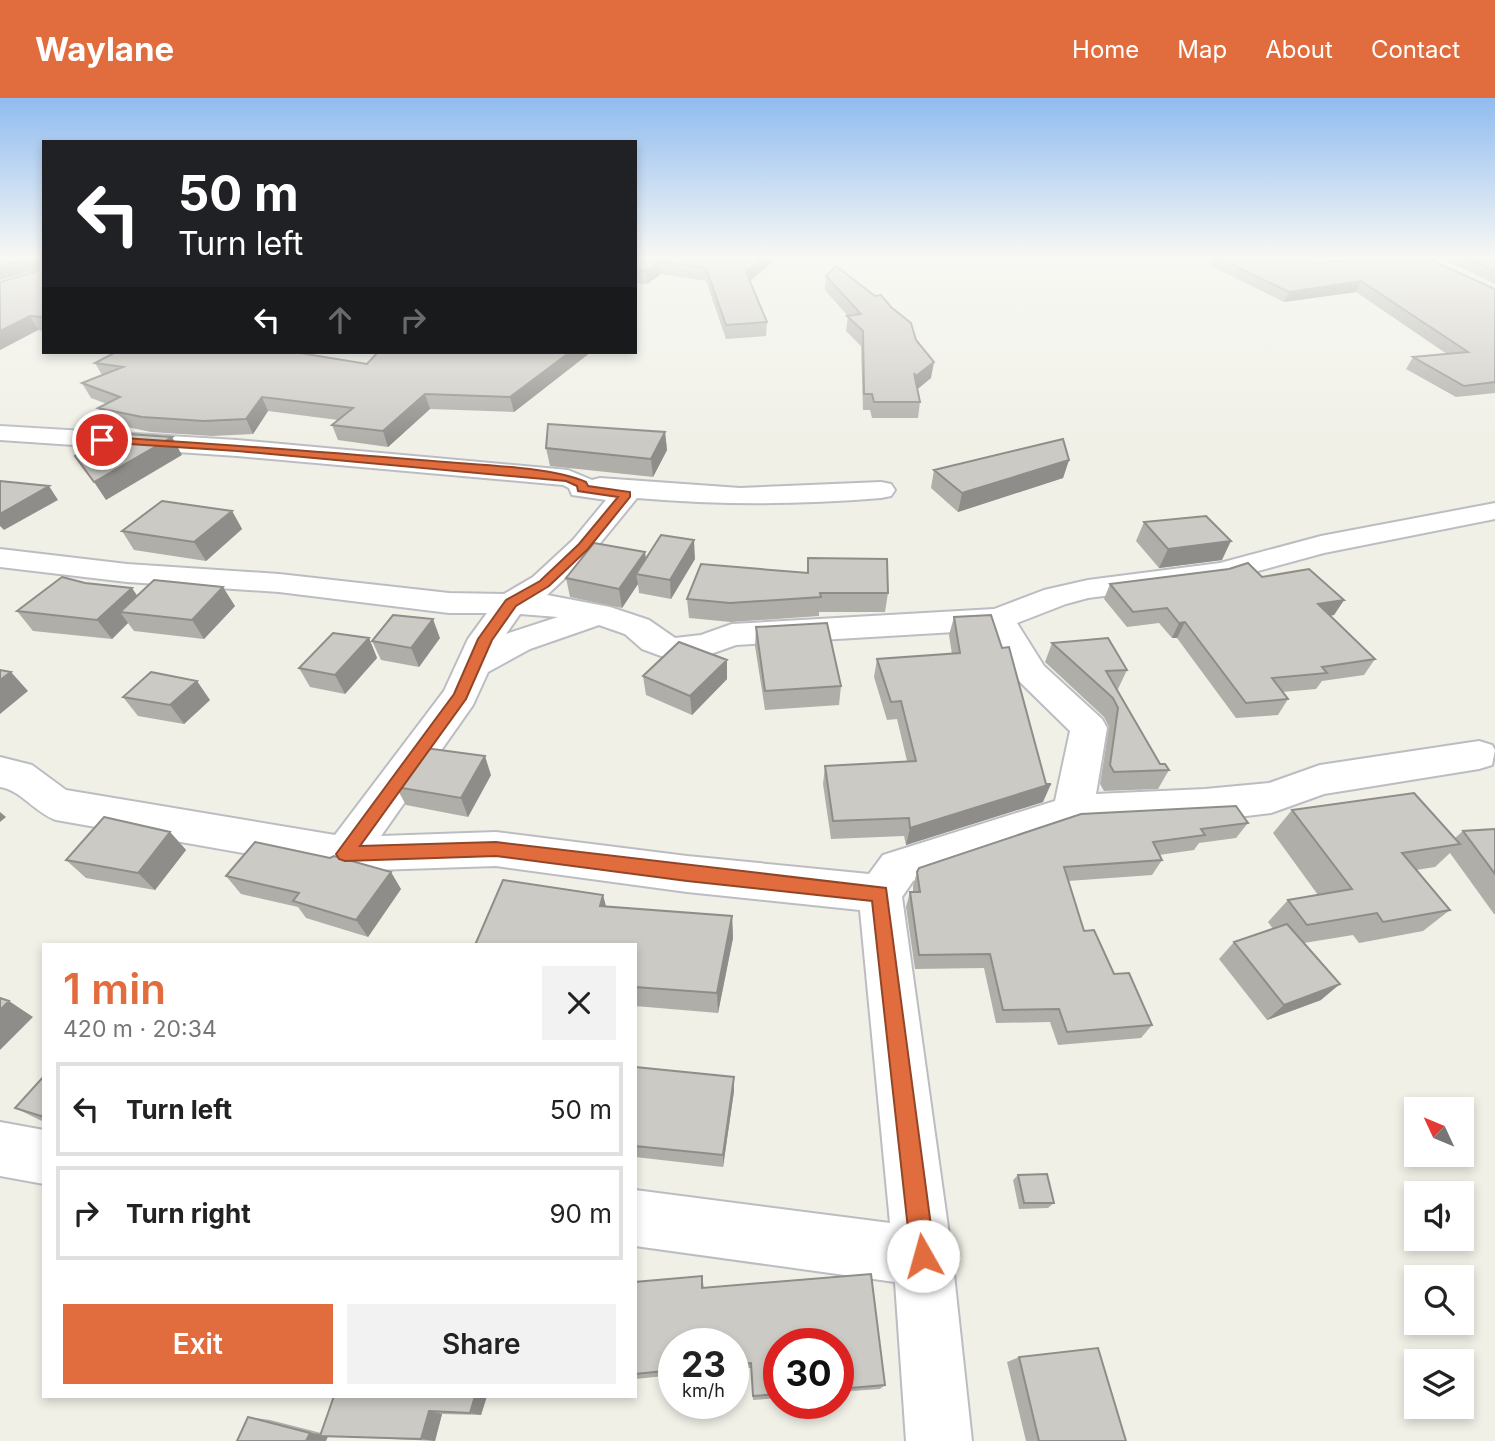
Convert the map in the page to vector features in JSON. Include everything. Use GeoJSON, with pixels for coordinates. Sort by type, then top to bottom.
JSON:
{"type":"FeatureCollection","features":[{"type":"Feature","properties":{"kind":"street"},"geometry":{"type":"LineString","coordinates":[[0,433],[421,463],[568,478],[582,484],[661,494],[747,498],[816,496],[881,489]]}},
{"type":"Feature","properties":{"kind":"street"},"geometry":{"type":"LineString","coordinates":[[345,854],[460,696],[485,639],[511,603],[544,584],[583,547],[626,494],[582,489],[582,484]]}},
{"type":"Feature","properties":{"kind":"street"},"geometry":{"type":"LineString","coordinates":[[0,558],[127,573],[279,583],[449,603],[541,604],[599,614],[637,627],[654,641],[672,649],[705,645],[732,635],[998,619],[1055,597],[1088,589],[1221,572],[1321,545],[1495,512]]}},
{"type":"Feature","properties":{"kind":"street"},"geometry":{"type":"LineString","coordinates":[[473,665],[527,637],[599,614]]}},
{"type":"Feature","properties":{"kind":"street"},"geometry":{"type":"LineString","coordinates":[[998,619],[1032,674],[1089,729],[1073,811]]}},
{"type":"Feature","properties":{"kind":"street"},"geometry":{"type":"LineString","coordinates":[[939,1441],[923,1256],[880,894],[898,868],[1073,811],[1205,805],[1271,798],[1320,780],[1479,754]]}},
{"type":"Feature","properties":{"kind":"street"},"geometry":{"type":"LineString","coordinates":[[0,772],[18,775],[56,804],[345,854],[496,849],[687,874],[880,894]]}},
{"type":"Feature","properties":{"kind":"street"},"geometry":{"type":"LineString","coordinates":[[0,1149],[42,1157]]}},
{"type":"Feature","properties":{"kind":"street"},"geometry":{"type":"LineString","coordinates":[[637,1219],[923,1256]]}},
{"type":"Feature","properties":{"kind":"building"},"geometry":{"type":"Polygon","coordinates":[[[0,318],[27,318],[0,331],[0,318]]]}},
{"type":"Feature","properties":{"kind":"building"},"geometry":{"type":"Polygon","coordinates":[[[723,318],[765,318],[767,322],[726,325],[723,318]]]}},
{"type":"Feature","properties":{"kind":"building"},"geometry":{"type":"Polygon","coordinates":[[[849,318],[904,318],[911,323],[916,340],[934,362],[916,376],[914,373],[920,402],[874,402],[872,394],[864,394],[863,331],[849,318]]]}},
{"type":"Feature","properties":{"kind":"building"},"geometry":{"type":"Polygon","coordinates":[[[1416,318],[1495,318],[1495,382],[1464,386],[1413,357],[1468,352],[1416,318]]]}},
{"type":"Feature","properties":{"kind":"building"},"geometry":{"type":"Polygon","coordinates":[[[112,354],[306,354],[367,364],[376,354],[567,354],[510,397],[425,394],[383,431],[332,425],[353,408],[262,397],[246,419],[204,421],[142,417],[98,408],[120,397],[82,383],[123,367],[95,363],[112,354]]]}},
{"type":"Feature","properties":{"kind":"building"},"geometry":{"type":"Polygon","coordinates":[[[548,424],[665,432],[651,459],[546,448],[548,424]]]}},
{"type":"Feature","properties":{"kind":"building"},"geometry":{"type":"Polygon","coordinates":[[[114,433],[172,437],[94,482],[75,456],[114,433]]]}},
{"type":"Feature","properties":{"kind":"building"},"geometry":{"type":"Polygon","coordinates":[[[1063,439],[1069,460],[962,493],[934,470],[1063,439]]]}},
{"type":"Feature","properties":{"kind":"building"},"geometry":{"type":"Polygon","coordinates":[[[0,481],[49,486],[0,514],[0,481]]]}},
{"type":"Feature","properties":{"kind":"building"},"geometry":{"type":"Polygon","coordinates":[[[162,501],[232,511],[194,542],[122,531],[162,501]]]}},
{"type":"Feature","properties":{"kind":"building"},"geometry":{"type":"Polygon","coordinates":[[[1206,516],[1231,541],[1168,549],[1144,522],[1206,516]]]}},
{"type":"Feature","properties":{"kind":"building"},"geometry":{"type":"Polygon","coordinates":[[[661,535],[694,540],[670,580],[636,574],[661,535]]]}},
{"type":"Feature","properties":{"kind":"building"},"geometry":{"type":"Polygon","coordinates":[[[594,543],[645,552],[619,589],[566,578],[594,543]]]}},
{"type":"Feature","properties":{"kind":"building"},"geometry":{"type":"Polygon","coordinates":[[[808,558],[887,559],[888,593],[820,593],[821,597],[730,603],[687,599],[701,564],[808,573],[808,558]]]}},
{"type":"Feature","properties":{"kind":"building"},"geometry":{"type":"Polygon","coordinates":[[[1248,563],[1262,577],[1309,569],[1344,600],[1318,604],[1375,659],[1322,667],[1327,673],[1272,678],[1288,699],[1246,703],[1185,622],[1179,623],[1167,608],[1133,612],[1110,584],[1229,569],[1248,563]]]}},
{"type":"Feature","properties":{"kind":"building"},"geometry":{"type":"Polygon","coordinates":[[[62,577],[85,583],[132,588],[97,620],[17,611],[62,577]]]}},
{"type":"Feature","properties":{"kind":"building"},"geometry":{"type":"Polygon","coordinates":[[[154,580],[223,587],[192,620],[120,612],[154,580]]]}},
{"type":"Feature","properties":{"kind":"building"},"geometry":{"type":"Polygon","coordinates":[[[393,615],[433,619],[411,648],[372,641],[393,615]]]}},
{"type":"Feature","properties":{"kind":"building"},"geometry":{"type":"Polygon","coordinates":[[[991,615],[1002,648],[1009,647],[1046,784],[1051,784],[910,828],[909,818],[833,821],[825,766],[916,761],[901,701],[891,702],[877,659],[960,653],[954,617],[991,615]]]}},
{"type":"Feature","properties":{"kind":"building"},"geometry":{"type":"Polygon","coordinates":[[[827,623],[841,686],[765,691],[756,627],[827,623]]]}},
{"type":"Feature","properties":{"kind":"building"},"geometry":{"type":"Polygon","coordinates":[[[333,633],[369,638],[335,675],[299,668],[333,633]]]}},
{"type":"Feature","properties":{"kind":"building"},"geometry":{"type":"Polygon","coordinates":[[[1108,638],[1127,670],[1106,671],[1160,764],[1165,764],[1169,770],[1114,772],[1110,765],[1118,708],[1113,698],[1052,643],[1108,638]]]}},
{"type":"Feature","properties":{"kind":"building"},"geometry":{"type":"Polygon","coordinates":[[[679,642],[727,660],[690,696],[643,676],[679,642]]]}},
{"type":"Feature","properties":{"kind":"building"},"geometry":{"type":"Polygon","coordinates":[[[0,670],[11,672],[0,680],[0,670]]]}},
{"type":"Feature","properties":{"kind":"building"},"geometry":{"type":"Polygon","coordinates":[[[151,672],[197,681],[170,705],[123,697],[151,672]]]}},
{"type":"Feature","properties":{"kind":"building"},"geometry":{"type":"Polygon","coordinates":[[[425,748],[485,756],[461,798],[396,787],[425,748]]]}},
{"type":"Feature","properties":{"kind":"building"},"geometry":{"type":"Polygon","coordinates":[[[1414,793],[1460,844],[1402,853],[1450,910],[1383,922],[1377,913],[1307,925],[1288,900],[1352,889],[1292,810],[1414,793]]]}},
{"type":"Feature","properties":{"kind":"building"},"geometry":{"type":"Polygon","coordinates":[[[1236,806],[1248,823],[1201,829],[1205,835],[1153,842],[1162,860],[1064,867],[1084,931],[1094,930],[1114,974],[1129,973],[1152,1025],[1067,1032],[1059,1009],[1003,1010],[990,954],[919,955],[910,892],[920,892],[917,872],[919,868],[1081,814],[1236,806]]]}},
{"type":"Feature","properties":{"kind":"building"},"geometry":{"type":"Polygon","coordinates":[[[104,817],[170,832],[138,873],[66,860],[104,817]]]}},
{"type":"Feature","properties":{"kind":"building"},"geometry":{"type":"Polygon","coordinates":[[[1495,829],[1495,874],[1463,831],[1495,829]]]}},
{"type":"Feature","properties":{"kind":"building"},"geometry":{"type":"Polygon","coordinates":[[[255,842],[330,858],[334,856],[391,872],[356,920],[293,901],[299,893],[226,876],[255,842]]]}},
{"type":"Feature","properties":{"kind":"building"},"geometry":{"type":"Polygon","coordinates":[[[503,880],[603,895],[600,906],[732,916],[717,993],[637,987],[637,943],[476,943],[503,880]]]}},
{"type":"Feature","properties":{"kind":"building"},"geometry":{"type":"Polygon","coordinates":[[[1287,924],[1340,984],[1284,1005],[1234,942],[1287,924]]]}},
{"type":"Feature","properties":{"kind":"building"},"geometry":{"type":"Polygon","coordinates":[[[0,998],[9,1001],[0,1010],[0,998]]]}},
{"type":"Feature","properties":{"kind":"building"},"geometry":{"type":"Polygon","coordinates":[[[637,1067],[734,1077],[723,1155],[637,1146],[637,1067]]]}},
{"type":"Feature","properties":{"kind":"building"},"geometry":{"type":"Polygon","coordinates":[[[42,1078],[42,1116],[15,1108],[42,1078]]]}},
{"type":"Feature","properties":{"kind":"building"},"geometry":{"type":"Polygon","coordinates":[[[1047,1174],[1054,1203],[1024,1203],[1018,1175],[1047,1174]]]}},
{"type":"Feature","properties":{"kind":"building"},"geometry":{"type":"Polygon","coordinates":[[[871,1274],[885,1385],[854,1388],[854,1328],[763,1328],[763,1395],[753,1396],[749,1328],[658,1328],[658,1372],[637,1374],[637,1282],[702,1276],[702,1288],[871,1274]]]}},
{"type":"Feature","properties":{"kind":"building"},"geometry":{"type":"Polygon","coordinates":[[[1098,1348],[1126,1441],[1039,1441],[1019,1357],[1098,1348]]]}},
{"type":"Feature","properties":{"kind":"building"},"geometry":{"type":"Polygon","coordinates":[[[333,1398],[474,1398],[470,1413],[429,1411],[421,1439],[320,1436],[333,1398]]]}},
{"type":"Feature","properties":{"kind":"building"},"geometry":{"type":"Polygon","coordinates":[[[248,1417],[310,1433],[306,1441],[237,1441],[248,1417]]]}},
{"type":"Feature","properties":{"kind":"route"},"geometry":{"type":"LineString","coordinates":[[102,440],[237,447],[472,468],[568,478],[582,484],[582,489],[626,494],[583,547],[544,584],[511,603],[485,639],[460,696],[345,854],[496,849],[687,874],[880,894],[923,1256]]}}]}
